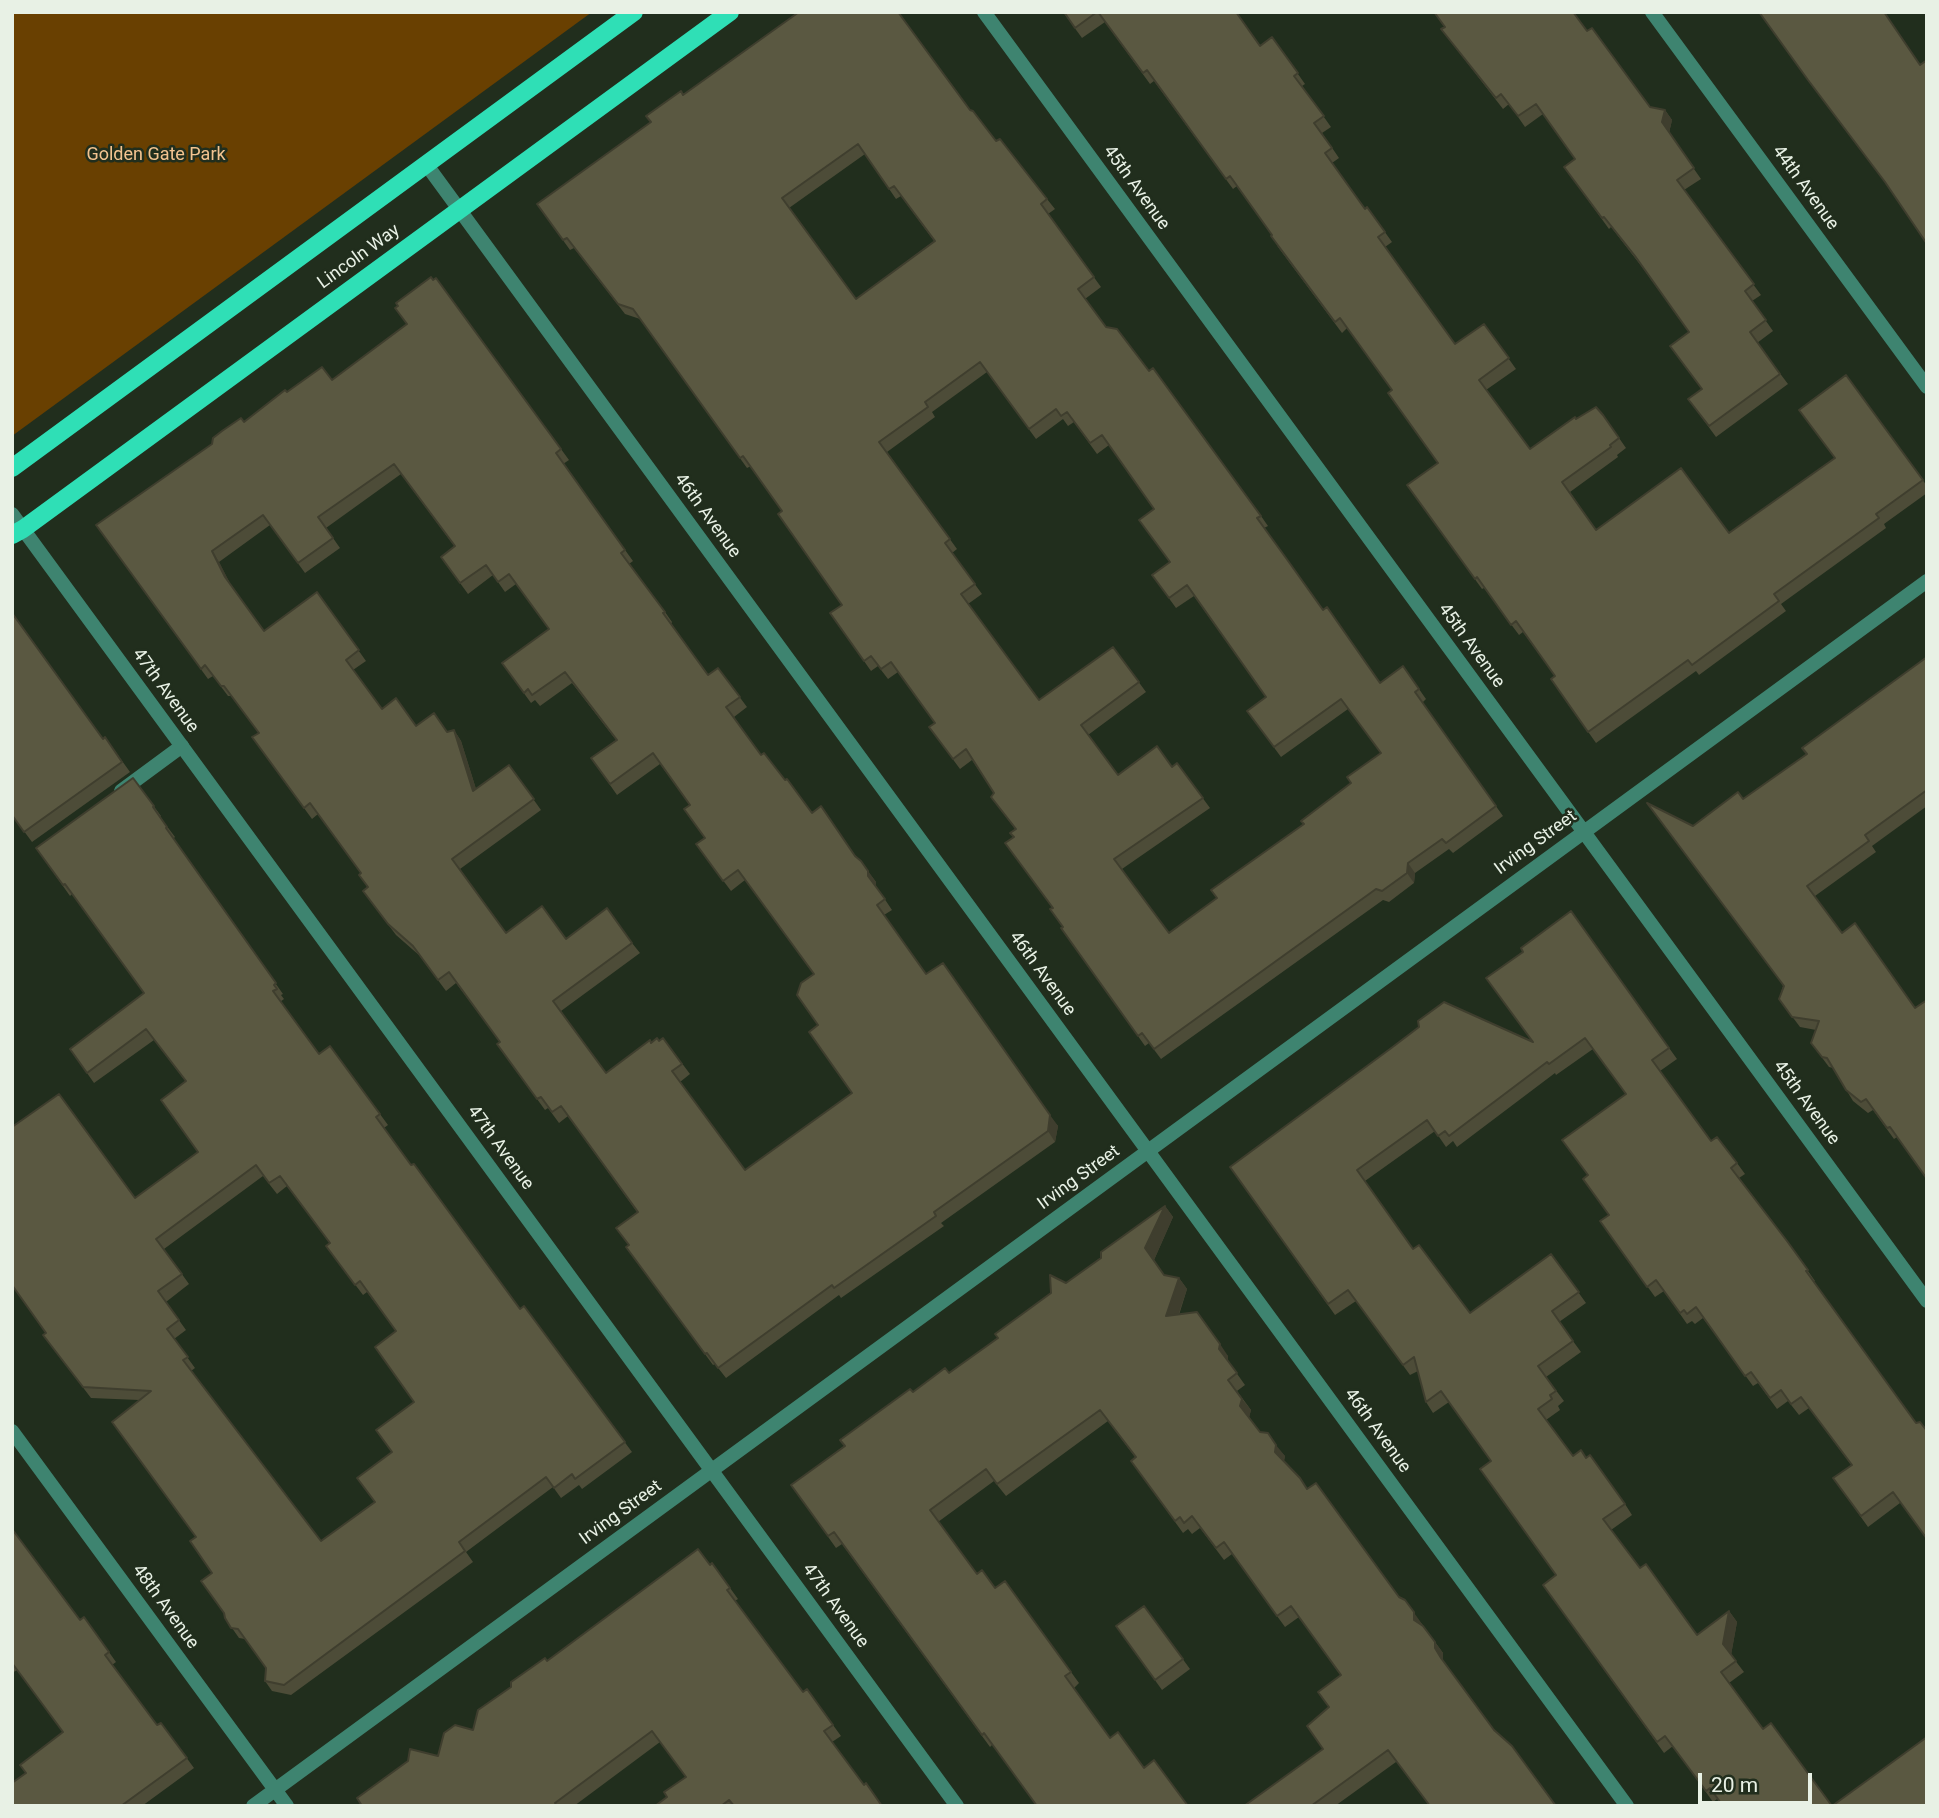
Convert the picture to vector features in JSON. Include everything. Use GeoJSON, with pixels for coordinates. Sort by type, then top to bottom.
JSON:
{"type":"FeatureCollection","features":[{"type":"Feature","properties":{"kind":"main road","name":"Lincoln Way"},"geometry":{"type":"LineString","coordinates":[[12,468],[634,12]]}},
{"type":"Feature","properties":{"kind":"main road","name":"Lincoln Way"},"geometry":{"type":"LineString","coordinates":[[18,532],[730,12]]}},
{"type":"Feature","properties":{"kind":"street","name":"45th Avenue"},"geometry":{"type":"LineString","coordinates":[[984,12],[1927,1301]]}},
{"type":"Feature","properties":{"kind":"street","name":"44th Avenue"},"geometry":{"type":"LineString","coordinates":[[1652,12],[1927,387]]}},
{"type":"Feature","properties":{"kind":"street","name":"46th Avenue"},"geometry":{"type":"LineString","coordinates":[[426,164],[1627,1806]]}},
{"type":"Feature","properties":{"kind":"street","name":"47th Avenue"},"geometry":{"type":"LineString","coordinates":[[12,514],[18,532],[182,746],[957,1806]]}},
{"type":"Feature","properties":{"kind":"street","name":"Irving Street"},"geometry":{"type":"LineString","coordinates":[[253,1806],[1927,582]]}},
{"type":"Feature","properties":{"kind":"street"},"geometry":{"type":"LineString","coordinates":[[112,797],[182,746]]}},
{"type":"Feature","properties":{"kind":"street","name":"48th Avenue"},"geometry":{"type":"LineString","coordinates":[[12,1431],[287,1806]]}},
{"type":"Feature","properties":{"kind":"green space","name":"Golden Gate Park"},"geometry":{"type":"Polygon","coordinates":[[[12,12],[592,12],[12,436],[12,12]]]}},
{"type":"Feature","properties":{"kind":"building"},"geometry":{"type":"Polygon","coordinates":[[[799,12],[898,12],[970,110],[996,141],[1000,139],[1047,199],[1041,204],[1094,277],[1078,289],[1106,327],[1117,329],[1149,371],[1153,368],[1261,516],[1257,518],[1323,610],[1327,607],[1380,683],[1403,666],[1419,689],[1415,692],[1496,806],[1446,843],[1442,839],[1408,863],[1407,873],[1382,891],[1376,889],[1154,1049],[1142,1033],[1138,1036],[1061,928],[1063,927],[1050,909],[1053,908],[1005,843],[1014,837],[1010,833],[1016,829],[991,797],[994,793],[966,749],[953,759],[929,727],[935,723],[891,662],[881,669],[871,656],[864,661],[830,613],[842,605],[778,514],[782,511],[743,456],[740,458],[633,309],[618,304],[567,238],[563,240],[537,204],[651,122],[646,116],[681,91],[683,95],[799,12]],[[858,144],[782,198],[856,299],[935,241],[894,186],[889,189],[858,144]],[[980,362],[925,402],[928,407],[879,442],[950,539],[945,543],[975,584],[961,594],[1039,700],[1113,647],[1139,682],[1081,725],[1118,775],[1157,746],[1172,767],[1177,763],[1203,798],[1114,859],[1169,933],[1217,898],[1211,890],[1304,824],[1301,821],[1351,783],[1347,777],[1381,753],[1341,699],[1274,747],[1247,711],[1266,697],[1187,585],[1169,598],[1152,575],[1170,562],[1139,520],[1154,509],[1102,435],[1090,443],[1067,412],[1061,416],[1056,409],[1029,429],[980,362]]]}},
{"type":"Feature","properties":{"kind":"building"},"geometry":{"type":"Polygon","coordinates":[[[1064,12],[1097,12],[1075,28],[1064,12]]]}},
{"type":"Feature","properties":{"kind":"building"},"geometry":{"type":"Polygon","coordinates":[[[1098,12],[1236,12],[1260,46],[1272,37],[1298,73],[1294,76],[1324,116],[1314,123],[1332,148],[1325,153],[1385,232],[1378,237],[1455,344],[1484,324],[1509,358],[1479,380],[1530,449],[1575,417],[1576,419],[1596,407],[1619,438],[1611,447],[1562,482],[1596,530],[1681,468],[1729,533],[1835,458],[1799,410],[1846,375],[1923,480],[1876,514],[1879,518],[1774,594],[1779,601],[1692,665],[1688,660],[1588,732],[1551,679],[1555,676],[1516,621],[1511,625],[1407,485],[1438,463],[1388,393],[1392,390],[1340,318],[1335,322],[1230,176],[1226,179],[1147,70],[1143,73],[1098,12]]]}},
{"type":"Feature","properties":{"kind":"building"},"geometry":{"type":"Polygon","coordinates":[[[1434,12],[1573,12],[1587,31],[1592,28],[1650,107],[1665,110],[1662,122],[1694,168],[1677,180],[1754,284],[1745,291],[1766,320],[1750,332],[1780,374],[1709,426],[1688,399],[1702,389],[1670,346],[1689,332],[1635,256],[1564,167],[1575,159],[1536,104],[1518,116],[1501,94],[1496,98],[1441,29],[1445,27],[1434,12]]]}},
{"type":"Feature","properties":{"kind":"building"},"geometry":{"type":"Polygon","coordinates":[[[1759,12],[1884,12],[1920,65],[1927,60],[1927,244],[1885,182],[1759,12]]]}},
{"type":"Feature","properties":{"kind":"building"},"geometry":{"type":"Polygon","coordinates":[[[431,277],[433,280],[436,278],[561,449],[556,453],[625,550],[621,553],[665,612],[663,613],[708,675],[718,668],[740,697],[726,707],[761,755],[764,753],[785,780],[787,779],[812,813],[821,806],[868,871],[868,876],[885,899],[877,905],[926,974],[943,963],[1050,1115],[1048,1131],[934,1212],[936,1216],[834,1288],[832,1285],[718,1368],[626,1247],[629,1245],[616,1228],[638,1212],[561,1106],[552,1112],[541,1097],[537,1099],[449,972],[438,980],[413,946],[388,924],[363,891],[368,887],[359,875],[361,873],[310,803],[304,808],[252,737],[259,733],[205,665],[201,669],[96,525],[212,444],[213,438],[222,431],[241,418],[244,422],[285,390],[287,392],[322,367],[332,380],[407,324],[395,308],[398,306],[396,303],[431,277]],[[394,464],[318,517],[333,538],[298,563],[263,515],[212,551],[225,577],[264,631],[317,592],[359,650],[346,660],[382,709],[396,698],[416,726],[434,713],[447,732],[454,730],[473,791],[509,765],[534,799],[452,859],[506,933],[542,906],[566,939],[607,908],[632,943],[553,1001],[606,1073],[650,1040],[651,1043],[657,1038],[659,1041],[663,1038],[682,1064],[672,1071],[745,1170],[852,1093],[809,1032],[818,1025],[797,995],[801,983],[814,974],[738,870],[723,881],[696,844],[705,838],[684,809],[690,805],[653,753],[610,784],[591,758],[617,740],[565,672],[532,695],[528,689],[524,693],[502,663],[549,629],[509,574],[498,582],[486,565],[460,583],[441,557],[455,546],[394,464]]]}},
{"type":"Feature","properties":{"kind":"building"},"geometry":{"type":"Polygon","coordinates":[[[12,613],[122,762],[24,832],[12,815],[12,613]]]}},
{"type":"Feature","properties":{"kind":"building"},"geometry":{"type":"Polygon","coordinates":[[[1927,657],[1927,790],[1865,835],[1869,841],[1807,886],[1842,933],[1855,923],[1915,1008],[1927,1000],[1927,1179],[1890,1127],[1887,1128],[1866,1099],[1861,1102],[1846,1090],[1827,1058],[1822,1057],[1811,1043],[1819,1021],[1792,1017],[1779,999],[1784,986],[1647,803],[1693,826],[1738,792],[1743,799],[1807,754],[1802,748],[1927,657]]]}},
{"type":"Feature","properties":{"kind":"building"},"geometry":{"type":"Polygon","coordinates":[[[133,778],[276,983],[274,985],[277,989],[273,991],[319,1054],[330,1046],[380,1114],[376,1117],[411,1165],[414,1164],[520,1309],[524,1306],[625,1442],[575,1479],[572,1474],[554,1488],[546,1477],[459,1542],[465,1551],[284,1685],[265,1681],[266,1668],[238,1629],[231,1628],[224,1613],[201,1581],[212,1573],[190,1541],[196,1537],[112,1422],[151,1391],[83,1387],[43,1335],[46,1333],[12,1285],[12,1127],[59,1094],[135,1198],[198,1152],[161,1100],[186,1081],[146,1029],[87,1073],[70,1049],[144,993],[36,848],[133,778]],[[256,1165],[156,1239],[182,1274],[158,1291],[179,1320],[167,1329],[188,1357],[183,1360],[321,1541],[375,1502],[357,1478],[392,1452],[376,1430],[414,1402],[375,1347],[396,1331],[360,1281],[355,1285],[326,1246],[330,1243],[280,1176],[269,1183],[256,1165]]]}},
{"type":"Feature","properties":{"kind":"building"},"geometry":{"type":"Polygon","coordinates":[[[1571,911],[1669,1048],[1652,1060],[1711,1141],[1717,1137],[1737,1163],[1731,1168],[1787,1241],[1916,1423],[1920,1422],[1927,1431],[1927,1539],[1893,1492],[1861,1516],[1833,1478],[1852,1465],[1801,1397],[1791,1404],[1781,1390],[1770,1398],[1751,1372],[1745,1376],[1696,1307],[1687,1314],[1684,1310],[1680,1313],[1656,1280],[1647,1287],[1600,1221],[1609,1215],[1583,1179],[1588,1175],[1562,1140],[1626,1094],[1585,1038],[1549,1064],[1547,1062],[1449,1136],[1445,1131],[1438,1136],[1427,1120],[1357,1170],[1413,1249],[1419,1245],[1470,1313],[1551,1254],[1579,1292],[1552,1311],[1573,1341],[1538,1366],[1556,1391],[1550,1395],[1552,1399],[1538,1409],[1573,1456],[1581,1450],[1586,1458],[1590,1455],[1625,1504],[1603,1519],[1640,1568],[1646,1564],[1697,1635],[1729,1611],[1723,1644],[1736,1661],[1721,1672],[1763,1729],[1771,1723],[1832,1806],[1723,1806],[1710,1788],[1706,1791],[1665,1736],[1657,1742],[1543,1585],[1556,1575],[1480,1469],[1491,1461],[1441,1391],[1426,1402],[1414,1357],[1403,1365],[1348,1290],[1328,1304],[1230,1167],[1419,1027],[1418,1021],[1444,1002],[1533,1042],[1486,978],[1523,952],[1521,948],[1571,911]]]}},
{"type":"Feature","properties":{"kind":"building"},"geometry":{"type":"Polygon","coordinates":[[[1165,1206],[1145,1248],[1164,1275],[1179,1278],[1166,1316],[1197,1312],[1237,1373],[1228,1380],[1242,1399],[1240,1406],[1260,1432],[1268,1433],[1276,1445],[1275,1452],[1307,1489],[1316,1483],[1399,1597],[1405,1600],[1414,1612],[1414,1620],[1423,1626],[1435,1642],[1435,1648],[1441,1658],[1494,1730],[1512,1746],[1556,1806],[1430,1806],[1388,1750],[1311,1806],[1244,1806],[1323,1749],[1307,1726],[1329,1707],[1318,1692],[1341,1675],[1291,1606],[1277,1616],[1224,1542],[1216,1548],[1192,1516],[1184,1523],[1180,1517],[1175,1521],[1131,1461],[1136,1457],[1100,1410],[997,1484],[986,1469],[930,1510],[977,1574],[982,1570],[995,1588],[1005,1581],[1071,1672],[1065,1676],[1110,1738],[1118,1732],[1144,1768],[1154,1760],[1188,1806],[1037,1806],[834,1532],[828,1536],[791,1485],[845,1446],[840,1440],[910,1389],[913,1392],[945,1368],[949,1373],[998,1338],[995,1334],[1051,1293],[1050,1275],[1066,1283],[1101,1258],[1101,1252],[1165,1206]]]}},
{"type":"Feature","properties":{"kind":"building"},"geometry":{"type":"Polygon","coordinates":[[[12,1529],[80,1620],[84,1617],[109,1652],[105,1655],[157,1725],[161,1723],[187,1758],[121,1806],[12,1806],[12,1783],[26,1773],[20,1765],[63,1732],[12,1663],[12,1529]]]}},
{"type":"Feature","properties":{"kind":"building"},"geometry":{"type":"Polygon","coordinates":[[[698,1549],[710,1565],[712,1563],[730,1588],[727,1590],[803,1692],[807,1689],[833,1725],[824,1731],[882,1806],[734,1806],[729,1800],[721,1806],[655,1806],[667,1797],[664,1792],[686,1777],[652,1731],[555,1803],[557,1806],[362,1806],[357,1798],[408,1761],[410,1749],[438,1756],[444,1733],[455,1725],[473,1730],[478,1710],[511,1687],[511,1682],[545,1658],[547,1661],[698,1549]]]}},
{"type":"Feature","properties":{"kind":"building"},"geometry":{"type":"Polygon","coordinates":[[[1144,1606],[1183,1659],[1155,1680],[1116,1626],[1144,1606]]]}},
{"type":"Feature","properties":{"kind":"building"},"geometry":{"type":"Polygon","coordinates":[[[1927,1737],[1927,1806],[1832,1806],[1927,1737]]]}}]}
